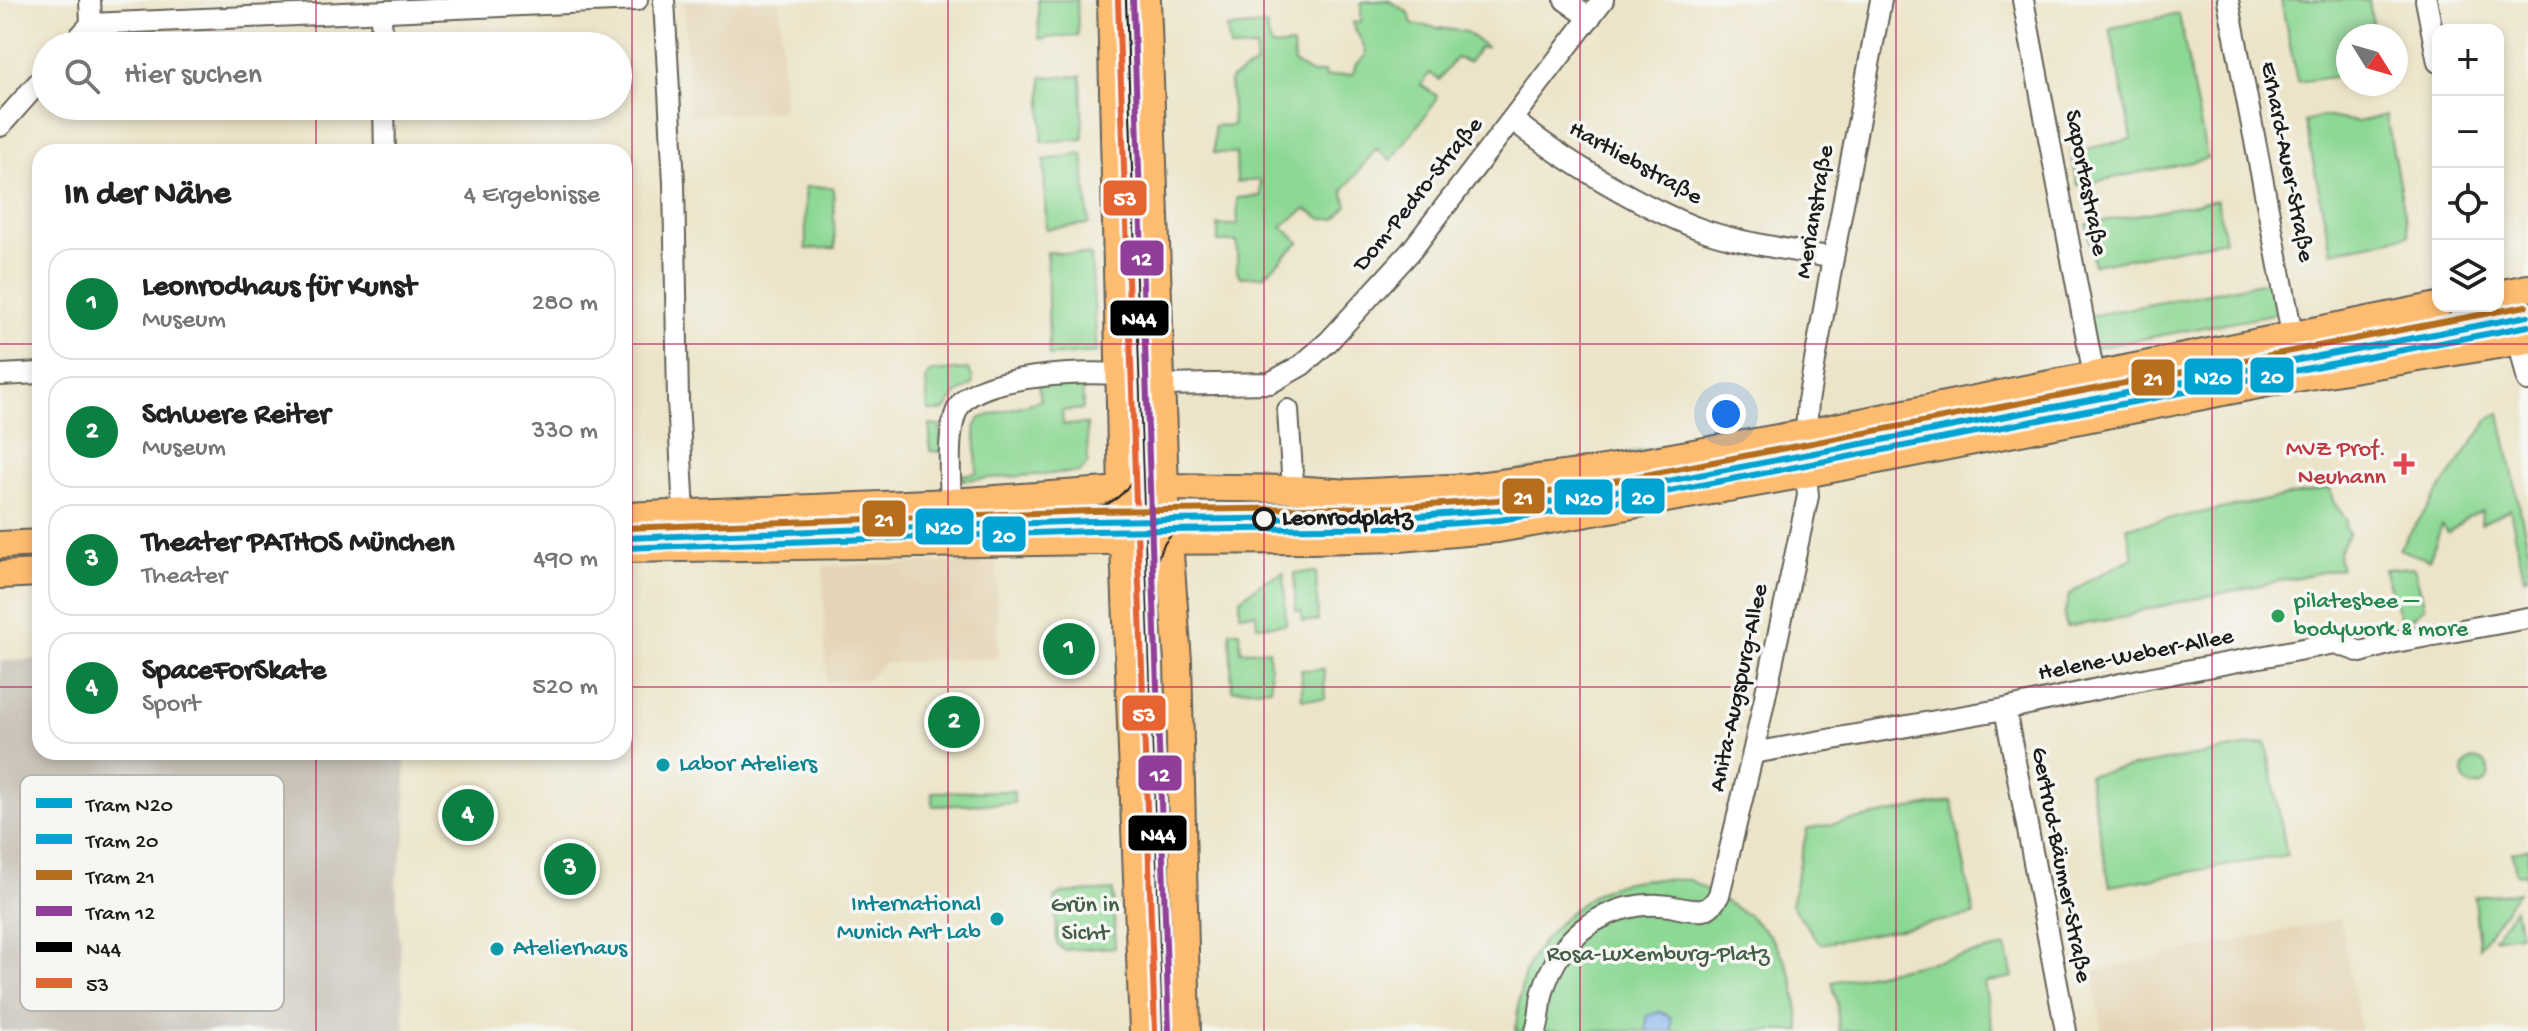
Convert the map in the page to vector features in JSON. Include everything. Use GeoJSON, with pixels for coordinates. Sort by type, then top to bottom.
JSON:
{"type":"FeatureCollection","features":[{"type":"Feature","properties":{"kind":"main road"},"geometry":{"type":"LineString","coordinates":[[1111,0],[1122,490],[1143,1031]]}},
{"type":"Feature","properties":{"kind":"main road"},"geometry":{"type":"LineString","coordinates":[[1147,0],[1165,487],[1178,661],[1187,1031]]}},
{"type":"Feature","properties":{"kind":"main road"},"geometry":{"type":"LineString","coordinates":[[2504,293],[2528,288]]}},
{"type":"Feature","properties":{"kind":"main road"},"geometry":{"type":"LineString","coordinates":[[632,516],[951,502],[1165,487],[1349,493],[1469,487],[1587,472],[1806,433],[2432,307]]}},
{"type":"Feature","properties":{"kind":"main road"},"geometry":{"type":"LineString","coordinates":[[632,549],[1400,538],[1498,529],[1806,474],[2234,389],[2523,341]]}},
{"type":"Feature","properties":{"kind":"main road"},"geometry":{"type":"LineString","coordinates":[[0,545],[32,543]]}},
{"type":"Feature","properties":{"kind":"main road"},"geometry":{"type":"LineString","coordinates":[[0,575],[32,573]]}},
{"type":"Feature","properties":{"kind":"street"},"geometry":{"type":"LineString","coordinates":[[84,32],[91,24],[90,0]]}},
{"type":"Feature","properties":{"kind":"street"},"geometry":{"type":"LineString","coordinates":[[91,24],[637,0]]}},
{"type":"Feature","properties":{"kind":"street"},"geometry":{"type":"LineString","coordinates":[[664,0],[674,183],[684,513]]}},
{"type":"Feature","properties":{"kind":"street"},"geometry":{"type":"LineString","coordinates":[[1565,0],[1590,18]]}},
{"type":"Feature","properties":{"kind":"street","name":"Dom-Pedro-Straße"},"geometry":{"type":"LineString","coordinates":[[1270,383],[1302,365],[1385,281],[1513,120],[1603,0]]}},
{"type":"Feature","properties":{"kind":"street","name":"Merianstraße"},"geometry":{"type":"LineString","coordinates":[[1806,433],[1808,401],[1881,0]]}},
{"type":"Feature","properties":{"kind":"street","name":"Saportastraße"},"geometry":{"type":"LineString","coordinates":[[2023,0],[2094,376]]}},
{"type":"Feature","properties":{"kind":"street","name":"Erhard-Auer-Straße"},"geometry":{"type":"LineString","coordinates":[[2228,0],[2292,334]]}},
{"type":"Feature","properties":{"kind":"street"},"geometry":{"type":"LineString","coordinates":[[2426,0],[2432,31]]}},
{"type":"Feature","properties":{"kind":"street"},"geometry":{"type":"LineString","coordinates":[[381,12],[382,32]]}},
{"type":"Feature","properties":{"kind":"street"},"geometry":{"type":"LineString","coordinates":[[0,126],[32,90]]}},
{"type":"Feature","properties":{"kind":"street"},"geometry":{"type":"LineString","coordinates":[[384,120],[385,144]]}},
{"type":"Feature","properties":{"kind":"street","name":"Hartliebstraße"},"geometry":{"type":"LineString","coordinates":[[1513,120],[1533,137],[1629,195],[1700,229],[1833,258]]}},
{"type":"Feature","properties":{"kind":"street"},"geometry":{"type":"LineString","coordinates":[[2497,312],[2523,341],[2528,381]]}},
{"type":"Feature","properties":{"kind":"street"},"geometry":{"type":"LineString","coordinates":[[951,502],[953,420],[961,402],[984,389],[1046,375],[1071,372],[1119,374]]}},
{"type":"Feature","properties":{"kind":"street"},"geometry":{"type":"LineString","coordinates":[[0,375],[32,373]]}},
{"type":"Feature","properties":{"kind":"street"},"geometry":{"type":"LineString","coordinates":[[1161,385],[1270,383],[1286,407],[1293,489]]}},
{"type":"Feature","properties":{"kind":"street","name":"Anita-Augspurg-Allee"},"geometry":{"type":"LineString","coordinates":[[1536,1031],[1542,993],[1552,968],[1565,947],[1602,917],[1620,909],[1659,905],[1690,910],[1708,908],[1719,895],[1808,496],[1806,474]]}},
{"type":"Feature","properties":{"kind":"street","name":"Helene-Weber-Allee"},"geometry":{"type":"LineString","coordinates":[[1753,753],[2005,709],[2335,643],[2361,652],[2395,642],[2528,618]]}},
{"type":"Feature","properties":{"kind":"street","name":"Gertrud-Bäumer-Straße"},"geometry":{"type":"LineString","coordinates":[[2005,709],[2066,1031]]}},
{"type":"Feature","properties":{"kind":"shaded area"},"geometry":{"type":"Polygon","coordinates":[[[684,0],[780,0],[784,111],[689,116],[684,0]]]}},
{"type":"Feature","properties":{"kind":"shaded area"},"geometry":{"type":"Polygon","coordinates":[[[996,561],[998,658],[884,663],[867,680],[826,682],[823,566],[996,561]]]}},
{"type":"Feature","properties":{"kind":"shaded area"},"geometry":{"type":"Polygon","coordinates":[[[32,659],[32,760],[405,760],[406,834],[396,881],[405,1031],[0,1031],[0,661],[32,659]]]}},
{"type":"Feature","properties":{"kind":"shaded area"},"geometry":{"type":"Polygon","coordinates":[[[2340,919],[2361,1031],[2102,1031],[2092,971],[2340,919]]]}},
{"type":"Feature","properties":{"kind":"green space"},"geometry":{"type":"Polygon","coordinates":[[[1038,0],[1077,0],[1078,35],[1039,39],[1038,0]]]}},
{"type":"Feature","properties":{"kind":"green space"},"geometry":{"type":"Polygon","coordinates":[[[1388,0],[1409,13],[1412,24],[1466,32],[1486,47],[1479,48],[1469,62],[1456,58],[1439,80],[1430,73],[1421,85],[1437,96],[1434,104],[1391,160],[1376,149],[1343,191],[1347,206],[1336,219],[1322,219],[1306,209],[1282,226],[1299,242],[1264,276],[1240,277],[1237,271],[1237,242],[1218,242],[1218,225],[1238,225],[1237,198],[1261,196],[1260,180],[1237,182],[1236,153],[1214,153],[1214,126],[1233,125],[1230,79],[1255,66],[1256,48],[1230,49],[1227,28],[1266,25],[1271,47],[1293,45],[1294,63],[1312,74],[1324,72],[1325,77],[1353,74],[1355,66],[1366,55],[1353,22],[1361,22],[1361,2],[1388,0]]]}},
{"type":"Feature","properties":{"kind":"green space"},"geometry":{"type":"Polygon","coordinates":[[[2281,0],[2369,0],[2372,24],[2336,24],[2336,77],[2297,82],[2281,0]]]}},
{"type":"Feature","properties":{"kind":"green space"},"geometry":{"type":"Polygon","coordinates":[[[2179,14],[2207,159],[2078,185],[2071,152],[2132,139],[2110,28],[2179,14]]]}},
{"type":"Feature","properties":{"kind":"green space"},"geometry":{"type":"Polygon","coordinates":[[[1081,76],[1083,139],[1042,142],[1042,77],[1081,76]]]}},
{"type":"Feature","properties":{"kind":"green space"},"geometry":{"type":"Polygon","coordinates":[[[2386,115],[2409,235],[2331,252],[2305,121],[2322,116],[2358,122],[2386,115]]]}},
{"type":"Feature","properties":{"kind":"green space"},"geometry":{"type":"Polygon","coordinates":[[[1083,154],[1089,224],[1046,229],[1044,160],[1083,154]]]}},
{"type":"Feature","properties":{"kind":"green space"},"geometry":{"type":"Polygon","coordinates":[[[805,187],[833,187],[835,248],[806,249],[805,187]]]}},
{"type":"Feature","properties":{"kind":"green space"},"geometry":{"type":"Polygon","coordinates":[[[2217,200],[2225,240],[2094,265],[2087,224],[2217,200]]]}},
{"type":"Feature","properties":{"kind":"green space"},"geometry":{"type":"Polygon","coordinates":[[[1047,252],[1091,255],[1097,352],[1049,356],[1047,252]]]}},
{"type":"Feature","properties":{"kind":"green space"},"geometry":{"type":"Polygon","coordinates":[[[2282,279],[2288,311],[2090,349],[2084,317],[2282,279]]]}},
{"type":"Feature","properties":{"kind":"green space"},"geometry":{"type":"Polygon","coordinates":[[[2327,334],[2328,342],[1592,486],[1451,503],[1332,507],[1332,503],[2327,334]]]}},
{"type":"Feature","properties":{"kind":"green space"},"geometry":{"type":"Polygon","coordinates":[[[2452,334],[2453,338],[1572,506],[1428,525],[1333,529],[1333,521],[1476,517],[1572,503],[2452,334]]]}},
{"type":"Feature","properties":{"kind":"green space"},"geometry":{"type":"Polygon","coordinates":[[[968,369],[973,378],[972,385],[956,395],[944,411],[928,411],[926,378],[930,372],[968,369]]]}},
{"type":"Feature","properties":{"kind":"green space"},"geometry":{"type":"Polygon","coordinates":[[[1082,380],[1083,409],[1062,411],[1063,425],[1087,424],[1088,463],[1080,472],[962,480],[962,475],[977,473],[975,428],[980,418],[1041,400],[1038,385],[1082,380]]]}},
{"type":"Feature","properties":{"kind":"green space"},"geometry":{"type":"Polygon","coordinates":[[[2500,413],[2528,547],[2528,576],[2524,577],[2510,509],[2481,524],[2482,511],[2466,518],[2448,533],[2442,525],[2429,560],[2399,549],[2489,419],[2500,413]]]}},
{"type":"Feature","properties":{"kind":"green space"},"geometry":{"type":"Polygon","coordinates":[[[930,425],[940,426],[942,452],[930,451],[930,425]]]}},
{"type":"Feature","properties":{"kind":"green space"},"geometry":{"type":"Polygon","coordinates":[[[2330,488],[2333,501],[2347,521],[2345,528],[2349,534],[2339,554],[2341,568],[2143,610],[2126,617],[2066,627],[2064,617],[2069,595],[2091,579],[2133,558],[2127,527],[2330,488]]]}},
{"type":"Feature","properties":{"kind":"green space"},"geometry":{"type":"Polygon","coordinates":[[[894,515],[895,529],[1089,525],[1089,529],[632,541],[632,526],[894,515]]]}},
{"type":"Feature","properties":{"kind":"green space"},"geometry":{"type":"Polygon","coordinates":[[[2414,567],[2425,607],[2403,626],[2384,569],[2414,567]]]}},
{"type":"Feature","properties":{"kind":"green space"},"geometry":{"type":"Polygon","coordinates":[[[1316,572],[1318,621],[1302,621],[1301,611],[1296,611],[1294,573],[1316,572]]]}},
{"type":"Feature","properties":{"kind":"green space"},"geometry":{"type":"Polygon","coordinates":[[[1284,573],[1286,624],[1257,626],[1256,613],[1240,614],[1240,599],[1264,581],[1284,573]]]}},
{"type":"Feature","properties":{"kind":"green space"},"geometry":{"type":"Polygon","coordinates":[[[1230,631],[1240,631],[1241,651],[1269,650],[1271,688],[1232,690],[1230,631]]]}},
{"type":"Feature","properties":{"kind":"green space"},"geometry":{"type":"Polygon","coordinates":[[[1324,669],[1325,699],[1302,699],[1301,670],[1324,669]]]}},
{"type":"Feature","properties":{"kind":"green space"},"geometry":{"type":"Polygon","coordinates":[[[2266,743],[2287,855],[2110,886],[2088,775],[2266,743]]]}},
{"type":"Feature","properties":{"kind":"green space"},"geometry":{"type":"Polygon","coordinates":[[[2476,760],[2485,764],[2489,773],[2485,782],[2476,786],[2467,782],[2463,773],[2467,764],[2476,760]]]}},
{"type":"Feature","properties":{"kind":"green space"},"geometry":{"type":"Polygon","coordinates":[[[1014,791],[1014,803],[933,806],[932,792],[1014,791]]]}},
{"type":"Feature","properties":{"kind":"green space"},"geometry":{"type":"Polygon","coordinates":[[[1952,801],[1974,915],[1820,944],[1791,905],[1807,829],[1952,801]]]}},
{"type":"Feature","properties":{"kind":"green space"},"geometry":{"type":"Polygon","coordinates":[[[2528,849],[2528,886],[2526,873],[2516,874],[2512,852],[2528,849]]]}},
{"type":"Feature","properties":{"kind":"green space","name":"Rosa-Luxemburg-Platz"},"geometry":{"type":"Polygon","coordinates":[[[1648,879],[1690,880],[1749,916],[1769,935],[1784,958],[1793,980],[1801,1031],[1516,1031],[1524,976],[1549,934],[1576,908],[1604,889],[1648,879]]]}},
{"type":"Feature","properties":{"kind":"green space","name":"Grün in Sicht"},"geometry":{"type":"Polygon","coordinates":[[[1113,890],[1115,947],[1064,950],[1057,944],[1055,898],[1063,893],[1113,890]]]}},
{"type":"Feature","properties":{"kind":"green space"},"geometry":{"type":"Polygon","coordinates":[[[2518,892],[2479,947],[2474,897],[2518,892]]]}},
{"type":"Feature","properties":{"kind":"green space"},"geometry":{"type":"Polygon","coordinates":[[[2515,908],[2520,934],[2494,938],[2515,908]]]}},
{"type":"Feature","properties":{"kind":"green space"},"geometry":{"type":"Polygon","coordinates":[[[2006,947],[2013,977],[1984,983],[1993,1031],[1839,1031],[1832,982],[2006,947]]]}},
{"type":"Feature","properties":{"kind":"water"},"geometry":{"type":"Polygon","coordinates":[[[1659,1011],[1671,1017],[1672,1031],[1646,1031],[1647,1016],[1659,1011]]]}},
{"type":"Feature","properties":{"kind":"tram line","name":"12"},"geometry":{"type":"LineString","coordinates":[[1133,0],[1169,1031]]}},
{"type":"Feature","properties":{"kind":"tram line","name":"21"},"geometry":{"type":"LineString","coordinates":[[632,528],[1091,511],[1403,507],[1497,500],[1588,486],[2526,306]]}},
{"type":"Feature","properties":{"kind":"tram line","name":"N20"},"geometry":{"type":"LineString","coordinates":[[632,538],[1091,521],[1403,517],[1498,510],[1590,496],[2528,316]]}},
{"type":"Feature","properties":{"kind":"tram line","name":"20"},"geometry":{"type":"LineString","coordinates":[[632,548],[1091,531],[1404,527],[1499,520],[1592,506],[2528,326]]}},
{"type":"Feature","properties":{"kind":"tram line"},"geometry":{"type":"LineString","coordinates":[[1072,515],[1102,506],[1123,493],[1135,472],[1141,441]]}},
{"type":"Feature","properties":{"kind":"tram line"},"geometry":{"type":"LineString","coordinates":[[1089,515],[1115,521],[1135,534],[1148,555],[1154,581]]}},
{"type":"Feature","properties":{"kind":"tram line"},"geometry":{"type":"LineString","coordinates":[[1155,572],[1161,549],[1173,534],[1191,525],[1214,521]]}},
{"type":"Feature","properties":{"kind":"transit line","name":"53"},"geometry":{"type":"LineString","coordinates":[[1118,0],[1155,1031]]}},
{"type":"Feature","properties":{"kind":"transit line","name":"N44"},"geometry":{"type":"LineString","coordinates":[[1128,0],[1165,1031]]}},
{"type":"Feature","properties":{"kind":"place","name":"MVZ Prof. Neuhann"},"geometry":{"type":"Point","coordinates":[2404,464]}},
{"type":"Feature","properties":{"kind":"place","name":"Leonrodplatz"},"geometry":{"type":"Point","coordinates":[1264,519]}},
{"type":"Feature","properties":{"kind":"place","name":"pilatesbee – bodywork & more"},"geometry":{"type":"Point","coordinates":[2278,616]}},
{"type":"Feature","properties":{"kind":"place","name":"Leonrodhaus für Kunst"},"geometry":{"type":"Point","coordinates":[1069,649]}},
{"type":"Feature","properties":{"kind":"place","name":"Schwere Reiter"},"geometry":{"type":"Point","coordinates":[954,722]}},
{"type":"Feature","properties":{"kind":"place","name":"Labor Ateliers"},"geometry":{"type":"Point","coordinates":[663,765]}},
{"type":"Feature","properties":{"kind":"place","name":"SpaceForSkate"},"geometry":{"type":"Point","coordinates":[468,815]}},
{"type":"Feature","properties":{"kind":"place","name":"Theater PATHOS München"},"geometry":{"type":"Point","coordinates":[570,869]}},
{"type":"Feature","properties":{"kind":"place","name":"International Munich Art Lab"},"geometry":{"type":"Point","coordinates":[997,919]}},
{"type":"Feature","properties":{"kind":"place","name":"Atelierhaus"},"geometry":{"type":"Point","coordinates":[497,949]}}]}
